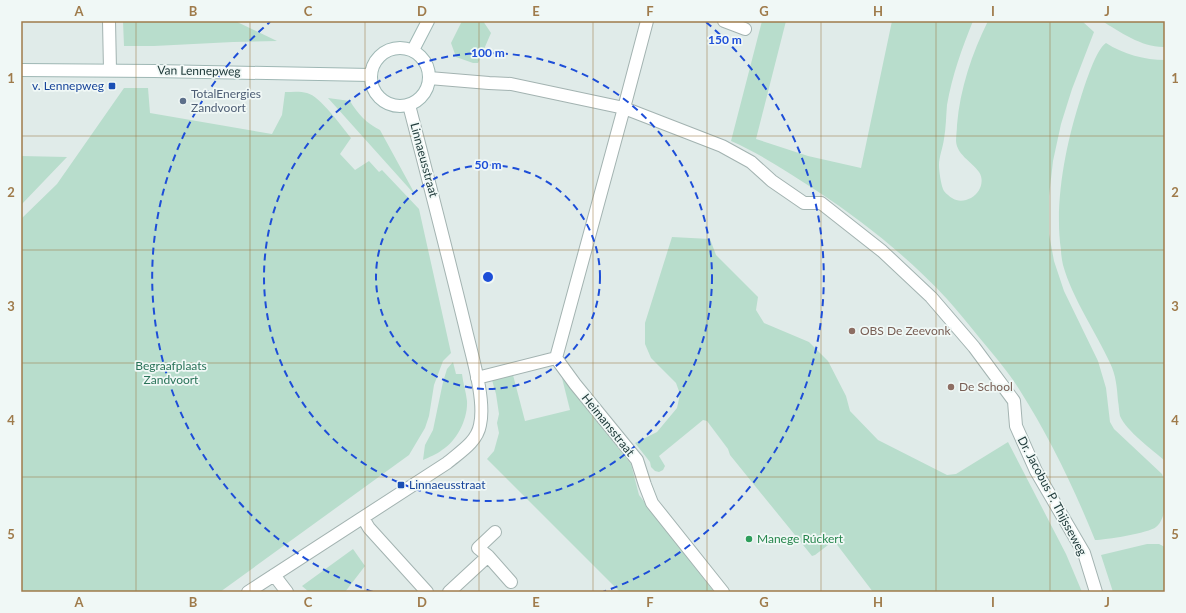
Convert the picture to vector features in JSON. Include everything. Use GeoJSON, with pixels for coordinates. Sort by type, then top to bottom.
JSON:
{"type":"FeatureCollection","features":[{"type":"Feature","properties":{"kind":"street"},"geometry":{"type":"LineString","coordinates":[[109,21],[110,70]]}},
{"type":"Feature","properties":{"kind":"street"},"geometry":{"type":"LineString","coordinates":[[413,50],[428,21]]}},
{"type":"Feature","properties":{"kind":"street"},"geometry":{"type":"LineString","coordinates":[[477,378],[556,358],[646,21]]}},
{"type":"Feature","properties":{"kind":"street"},"geometry":{"type":"LineString","coordinates":[[724,21],[745,29]]}},
{"type":"Feature","properties":{"kind":"street"},"geometry":{"type":"LineString","coordinates":[[404,48],[413,50],[421,56],[426,64],[429,78],[428,87],[417,101],[409,105],[397,106],[385,102],[378,97],[371,83],[371,75],[375,62],[384,52],[389,49],[404,48]]}},
{"type":"Feature","properties":{"kind":"street","name":"Van Lennepweg"},"geometry":{"type":"LineString","coordinates":[[23,69],[371,75]]}},
{"type":"Feature","properties":{"kind":"street","name":"Dr. Jacobus P. Thijsseweg"},"geometry":{"type":"LineString","coordinates":[[429,78],[512,84],[624,108],[722,146],[751,162],[772,181],[804,202],[821,203],[882,251],[931,297],[974,347],[1014,401],[1016,426],[1036,471],[1084,553],[1096,592]]}},
{"type":"Feature","properties":{"kind":"street","name":"Linnaeusstraat"},"geometry":{"type":"LineString","coordinates":[[248,592],[447,463],[472,443],[480,426],[482,406],[477,378],[438,215],[409,105]]}},
{"type":"Feature","properties":{"kind":"street","name":"Heimansstraat"},"geometry":{"type":"LineString","coordinates":[[556,358],[574,384],[637,460],[652,503],[723,592]]}},
{"type":"Feature","properties":{"kind":"street"},"geometry":{"type":"LineString","coordinates":[[363,518],[369,528],[427,592]]}},
{"type":"Feature","properties":{"kind":"street"},"geometry":{"type":"LineString","coordinates":[[495,532],[478,548],[488,556],[511,582]]}},
{"type":"Feature","properties":{"kind":"street"},"geometry":{"type":"LineString","coordinates":[[449,592],[488,556]]}},
{"type":"Feature","properties":{"kind":"street"},"geometry":{"type":"LineString","coordinates":[[274,575],[287,592]]}},
{"type":"Feature","properties":{"kind":"green space"},"geometry":{"type":"Polygon","coordinates":[[[123,21],[235,21],[277,41],[124,46],[123,21]]]}},
{"type":"Feature","properties":{"kind":"green space"},"geometry":{"type":"Polygon","coordinates":[[[462,21],[483,21],[491,33],[478,63],[473,63],[456,57],[451,43],[462,21]]]}},
{"type":"Feature","properties":{"kind":"green space"},"geometry":{"type":"Polygon","coordinates":[[[762,21],[786,21],[756,139],[808,156],[861,168],[892,21],[973,21],[961,52],[952,83],[947,105],[945,135],[939,162],[940,177],[944,190],[952,198],[959,201],[966,200],[974,196],[981,186],[981,175],[959,150],[956,139],[964,85],[972,58],[988,21],[1082,21],[1094,32],[1072,89],[1061,124],[1053,161],[1049,196],[1049,234],[1054,261],[1064,291],[1098,361],[1106,388],[1110,422],[1114,429],[1162,474],[1165,486],[1165,502],[1163,517],[1156,527],[1136,534],[1095,540],[1060,463],[1030,407],[1004,368],[947,299],[902,255],[852,215],[775,164],[731,141],[762,21]]]}},
{"type":"Feature","properties":{"kind":"green space"},"geometry":{"type":"Polygon","coordinates":[[[1102,21],[1165,21],[1165,47],[1157,47],[1140,42],[1102,21]]]}},
{"type":"Feature","properties":{"kind":"green space"},"geometry":{"type":"Polygon","coordinates":[[[1106,43],[1134,56],[1165,60],[1165,461],[1140,440],[1123,422],[1120,416],[1114,372],[1072,290],[1062,258],[1059,232],[1059,212],[1060,193],[1066,153],[1088,76],[1098,52],[1106,43]]]}},
{"type":"Feature","properties":{"kind":"green space","name":"Begraafplaats Zandvoort"},"geometry":{"type":"Polygon","coordinates":[[[124,88],[148,88],[150,113],[272,134],[282,115],[285,92],[299,92],[312,95],[330,112],[351,138],[340,154],[355,170],[369,161],[379,172],[382,170],[419,209],[451,353],[443,361],[434,385],[429,416],[425,428],[409,455],[220,592],[21,592],[21,219],[57,184],[124,88]]]}},
{"type":"Feature","properties":{"kind":"green space"},"geometry":{"type":"Polygon","coordinates":[[[328,98],[350,101],[363,118],[380,130],[416,196],[328,98]]]}},
{"type":"Feature","properties":{"kind":"green space"},"geometry":{"type":"Polygon","coordinates":[[[21,156],[67,157],[21,205],[21,156]]]}},
{"type":"Feature","properties":{"kind":"green space"},"geometry":{"type":"Polygon","coordinates":[[[672,237],[710,239],[716,255],[758,297],[756,310],[764,323],[809,342],[828,361],[846,396],[850,411],[878,440],[947,475],[956,474],[1008,442],[1066,554],[1082,592],[873,592],[835,542],[832,542],[812,556],[730,455],[728,449],[707,421],[703,420],[659,456],[665,466],[663,470],[659,472],[655,471],[635,443],[657,432],[677,408],[680,394],[676,383],[651,358],[645,344],[645,323],[672,237]]]}},
{"type":"Feature","properties":{"kind":"green space"},"geometry":{"type":"Polygon","coordinates":[[[453,362],[456,374],[462,374],[467,398],[466,415],[457,435],[452,441],[437,453],[423,460],[425,445],[433,430],[443,382],[447,369],[453,362]]]}},
{"type":"Feature","properties":{"kind":"green space"},"geometry":{"type":"Polygon","coordinates":[[[513,375],[525,421],[570,410],[562,378],[631,464],[639,495],[714,592],[620,592],[487,459],[494,451],[499,433],[497,423],[499,414],[492,380],[513,375]]]}},
{"type":"Feature","properties":{"kind":"green space"},"geometry":{"type":"Polygon","coordinates":[[[1147,544],[1159,544],[1165,547],[1165,592],[1113,592],[1101,555],[1147,544]]]}},
{"type":"Feature","properties":{"kind":"green space"},"geometry":{"type":"Polygon","coordinates":[[[353,549],[365,566],[345,592],[309,592],[302,586],[353,549]]]}},
{"type":"Feature","properties":{"kind":"place","name":"v. Lennepweg"},"geometry":{"type":"Point","coordinates":[112,86]}},
{"type":"Feature","properties":{"kind":"place","name":"TotalEnergies Zandvoort"},"geometry":{"type":"Point","coordinates":[183,101]}},
{"type":"Feature","properties":{"kind":"place","name":"OBS De Zeevonk"},"geometry":{"type":"Point","coordinates":[852,331]}},
{"type":"Feature","properties":{"kind":"place","name":"De School"},"geometry":{"type":"Point","coordinates":[951,387]}},
{"type":"Feature","properties":{"kind":"place","name":"Linnaeusstraat"},"geometry":{"type":"Point","coordinates":[401,485]}},
{"type":"Feature","properties":{"kind":"place","name":"Manege Rúckert"},"geometry":{"type":"Point","coordinates":[749,539]}}]}
